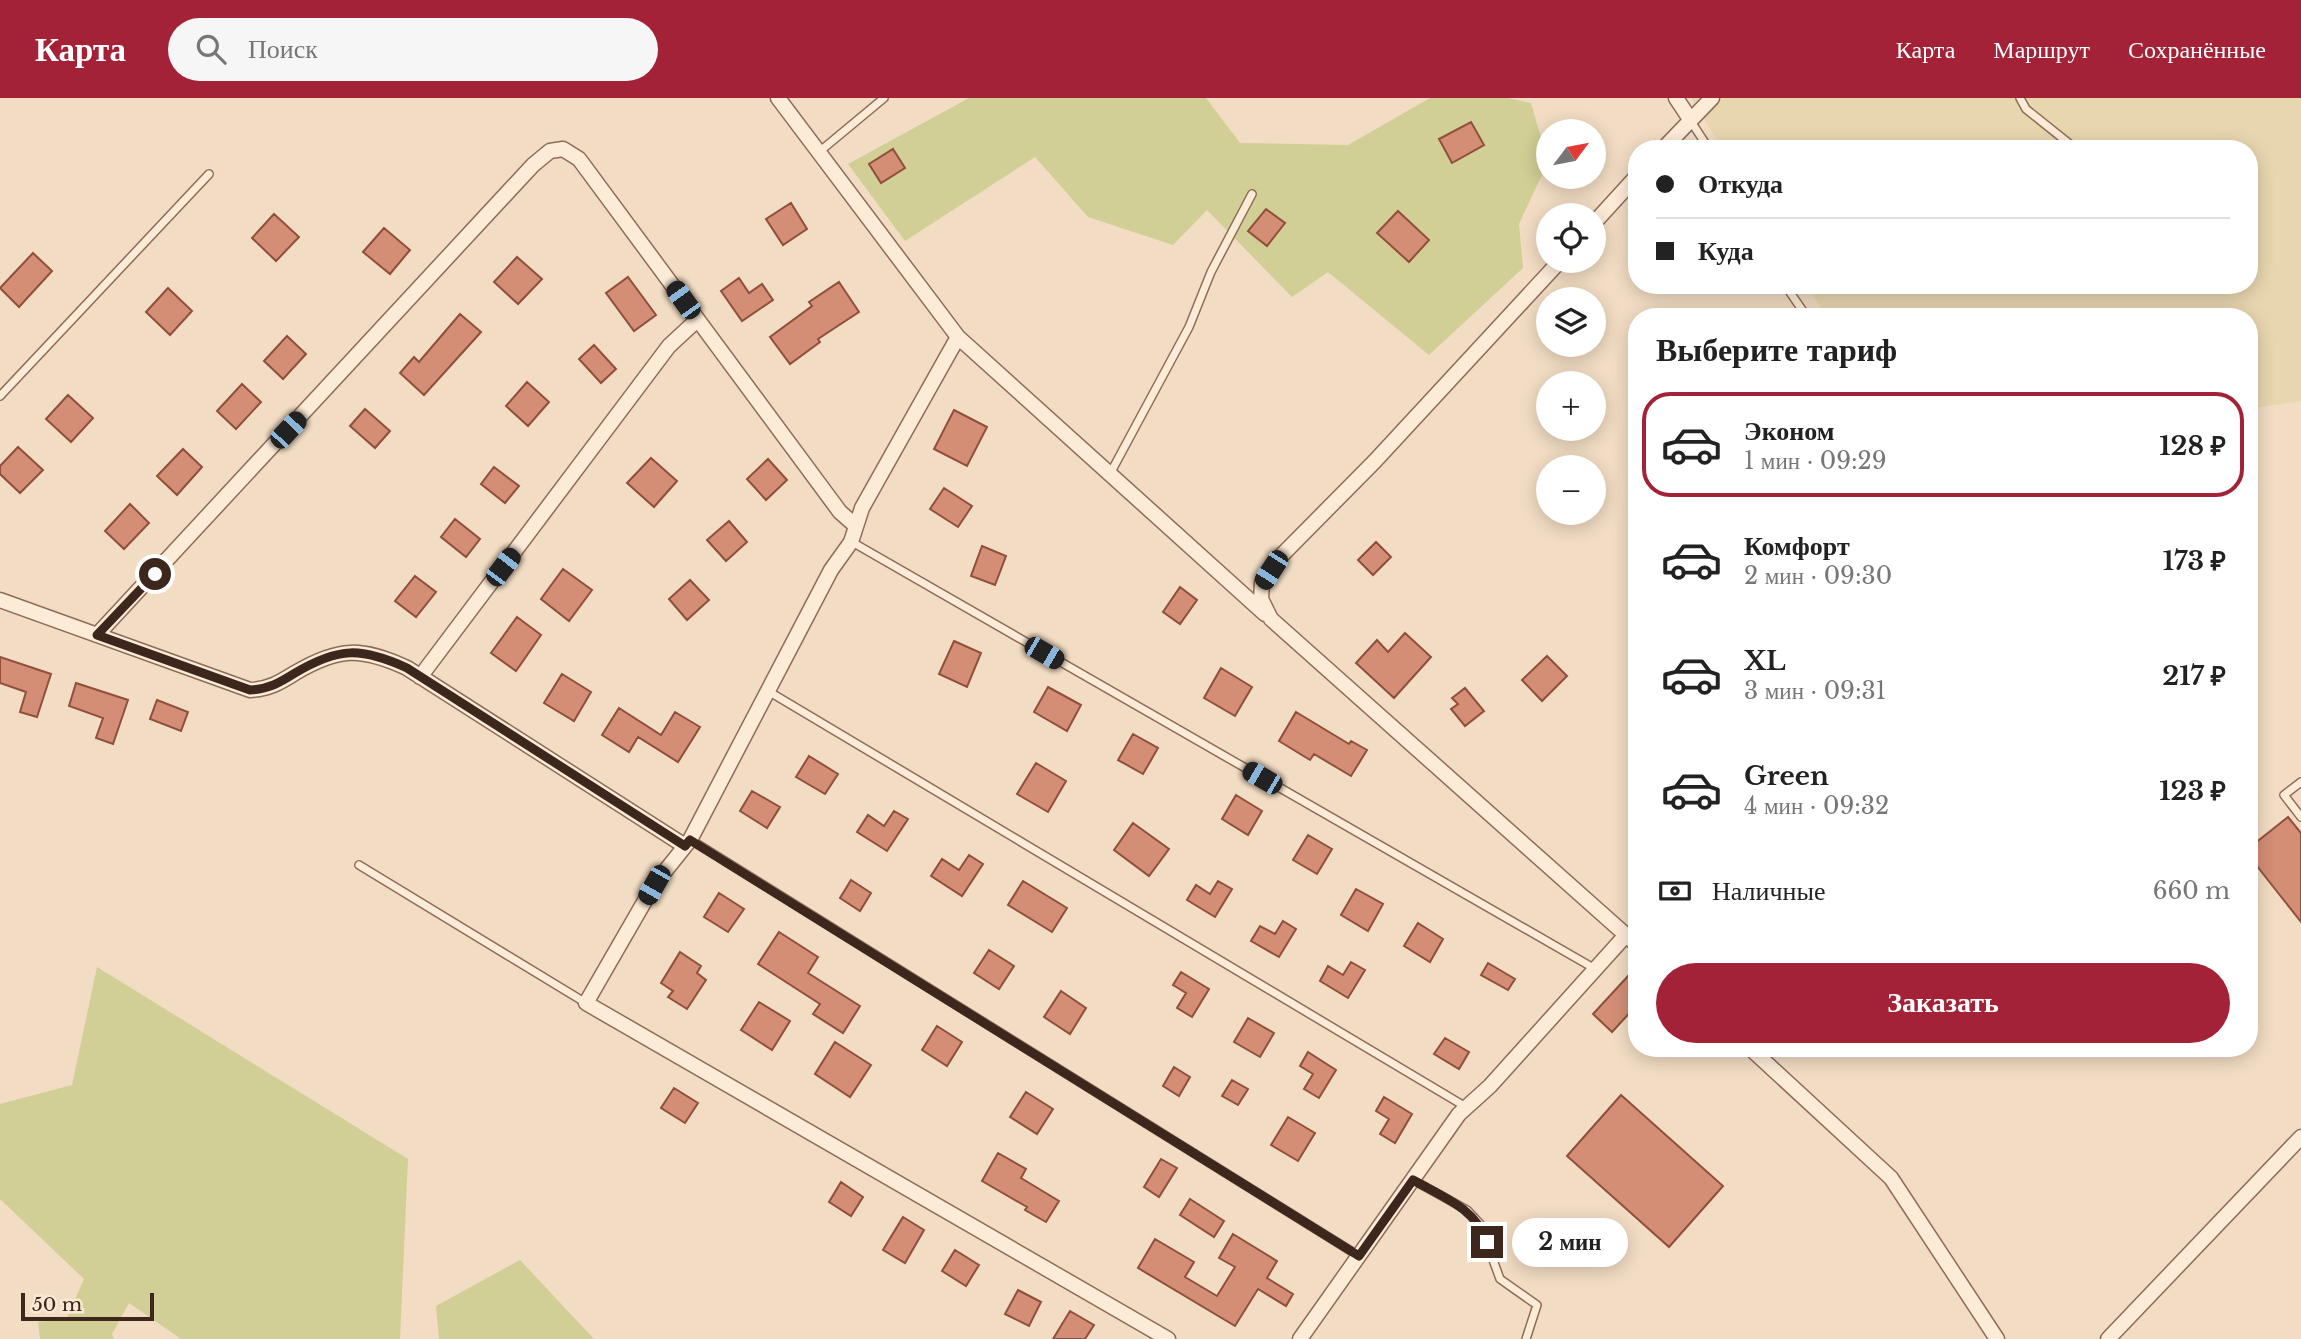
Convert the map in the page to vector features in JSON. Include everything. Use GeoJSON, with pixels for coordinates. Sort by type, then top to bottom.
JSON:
{"type":"FeatureCollection","features":[{"type":"Feature","properties":{"kind":"street"},"geometry":{"type":"LineString","coordinates":[[778,98],[958,337],[1628,936]]}},
{"type":"Feature","properties":{"kind":"street"},"geometry":{"type":"LineString","coordinates":[[1676,98],[1690,119]]}},
{"type":"Feature","properties":{"kind":"street"},"geometry":{"type":"LineString","coordinates":[[1671,140],[1712,98]]}},
{"type":"Feature","properties":{"kind":"street"},"geometry":{"type":"LineString","coordinates":[[97,635],[533,165],[550,151],[563,149],[579,159],[840,512],[856,526]]}},
{"type":"Feature","properties":{"kind":"street"},"geometry":{"type":"LineString","coordinates":[[1606,210],[1628,186]]}},
{"type":"Feature","properties":{"kind":"street"},"geometry":{"type":"LineString","coordinates":[[1271,619],[1261,599],[1262,583],[1280,556],[1375,461],[1549,273]]}},
{"type":"Feature","properties":{"kind":"street"},"geometry":{"type":"LineString","coordinates":[[420,677],[668,346],[697,320]]}},
{"type":"Feature","properties":{"kind":"street"},"geometry":{"type":"LineString","coordinates":[[958,337],[862,508],[851,542],[831,570],[687,843],[654,885],[586,1003],[1168,1339]]}},
{"type":"Feature","properties":{"kind":"street"},"geometry":{"type":"LineString","coordinates":[[0,600],[250,690],[268,689],[322,657],[341,652],[377,656],[420,677],[687,843]]}},
{"type":"Feature","properties":{"kind":"street"},"geometry":{"type":"LineString","coordinates":[[1300,1339],[1466,1107],[1597,970],[1628,942]]}},
{"type":"Feature","properties":{"kind":"street"},"geometry":{"type":"LineString","coordinates":[[1760,1057],[1891,1178],[1997,1339]]}},
{"type":"Feature","properties":{"kind":"street"},"geometry":{"type":"LineString","coordinates":[[2108,1339],[2301,1137]]}},
{"type":"Feature","properties":{"kind":"lane"},"geometry":{"type":"LineString","coordinates":[[819,152],[884,98]]}},
{"type":"Feature","properties":{"kind":"lane"},"geometry":{"type":"LineString","coordinates":[[2021,98],[2026,109],[2065,140]]}},
{"type":"Feature","properties":{"kind":"lane"},"geometry":{"type":"LineString","coordinates":[[1690,119],[1703,140]]}},
{"type":"Feature","properties":{"kind":"lane"},"geometry":{"type":"LineString","coordinates":[[0,396],[209,174]]}},
{"type":"Feature","properties":{"kind":"lane"},"geometry":{"type":"LineString","coordinates":[[1111,472],[1189,327],[1211,272],[1252,194]]}},
{"type":"Feature","properties":{"kind":"lane"},"geometry":{"type":"LineString","coordinates":[[851,542],[1597,970]]}},
{"type":"Feature","properties":{"kind":"lane"},"geometry":{"type":"LineString","coordinates":[[768,691],[1466,1107]]}},
{"type":"Feature","properties":{"kind":"lane"},"geometry":{"type":"LineString","coordinates":[[2301,782],[2284,795],[2301,817]]}},
{"type":"Feature","properties":{"kind":"lane"},"geometry":{"type":"LineString","coordinates":[[687,843],[1359,1256]]}},
{"type":"Feature","properties":{"kind":"lane"},"geometry":{"type":"LineString","coordinates":[[359,865],[586,1003]]}},
{"type":"Feature","properties":{"kind":"lane"},"geometry":{"type":"LineString","coordinates":[[1413,1180],[1467,1210],[1480,1224],[1500,1279],[1537,1306],[1526,1339]]}},
{"type":"Feature","properties":{"kind":"shaded area"},"geometry":{"type":"Polygon","coordinates":[[[969,98],[1206,98],[1240,143],[1348,145],[1430,98],[1508,98],[1531,103],[1536,120],[1536,188],[1519,224],[1523,268],[1429,355],[1328,272],[1292,297],[1207,210],[1173,245],[1088,217],[1035,157],[905,241],[848,164],[969,98]]]}},
{"type":"Feature","properties":{"kind":"shaded area"},"geometry":{"type":"Polygon","coordinates":[[[1691,98],[2301,98],[2301,401],[2258,408],[2258,308],[1821,308],[1812,294],[2258,294],[2258,140],[1717,140],[1691,98]]]}},
{"type":"Feature","properties":{"kind":"shaded area"},"geometry":{"type":"Polygon","coordinates":[[[97,967],[408,1159],[400,1339],[181,1339],[129,1303],[112,1334],[114,1339],[40,1339],[38,1322],[67,1318],[84,1279],[0,1199],[0,1104],[72,1085],[97,967]]]}},
{"type":"Feature","properties":{"kind":"shaded area"},"geometry":{"type":"Polygon","coordinates":[[[520,1260],[594,1339],[439,1339],[436,1306],[520,1260]]]}},
{"type":"Feature","properties":{"kind":"building"},"geometry":{"type":"Polygon","coordinates":[[[1471,122],[1484,145],[1452,163],[1439,139],[1471,122]]]}},
{"type":"Feature","properties":{"kind":"building"},"geometry":{"type":"Polygon","coordinates":[[[893,149],[905,168],[881,183],[869,164],[893,149]]]}},
{"type":"Feature","properties":{"kind":"building"},"geometry":{"type":"Polygon","coordinates":[[[791,203],[807,229],[783,245],[766,219],[791,203]]]}},
{"type":"Feature","properties":{"kind":"building"},"geometry":{"type":"Polygon","coordinates":[[[1266,209],[1285,223],[1267,246],[1248,231],[1266,209]]]}},
{"type":"Feature","properties":{"kind":"building"},"geometry":{"type":"Polygon","coordinates":[[[1398,211],[1429,240],[1409,262],[1377,233],[1398,211]]]}},
{"type":"Feature","properties":{"kind":"building"},"geometry":{"type":"Polygon","coordinates":[[[274,214],[299,237],[276,261],[252,238],[274,214]]]}},
{"type":"Feature","properties":{"kind":"building"},"geometry":{"type":"Polygon","coordinates":[[[384,228],[410,250],[390,274],[363,252],[384,228]]]}},
{"type":"Feature","properties":{"kind":"building"},"geometry":{"type":"Polygon","coordinates":[[[33,253],[52,271],[19,307],[0,288],[33,253]]]}},
{"type":"Feature","properties":{"kind":"building"},"geometry":{"type":"Polygon","coordinates":[[[517,257],[542,279],[518,304],[494,282],[517,257]]]}},
{"type":"Feature","properties":{"kind":"building"},"geometry":{"type":"Polygon","coordinates":[[[628,277],[656,315],[634,331],[606,293],[628,277]]]}},
{"type":"Feature","properties":{"kind":"building"},"geometry":{"type":"Polygon","coordinates":[[[739,278],[749,293],[762,284],[773,300],[742,321],[721,291],[739,278]]]}},
{"type":"Feature","properties":{"kind":"building"},"geometry":{"type":"Polygon","coordinates":[[[839,282],[859,312],[818,339],[820,342],[790,364],[770,337],[812,306],[809,302],[839,282]]]}},
{"type":"Feature","properties":{"kind":"building"},"geometry":{"type":"Polygon","coordinates":[[[168,288],[192,311],[170,335],[146,312],[168,288]]]}},
{"type":"Feature","properties":{"kind":"building"},"geometry":{"type":"Polygon","coordinates":[[[460,314],[481,332],[424,395],[400,373],[414,357],[419,362],[460,314]]]}},
{"type":"Feature","properties":{"kind":"building"},"geometry":{"type":"Polygon","coordinates":[[[287,336],[306,354],[283,379],[264,361],[287,336]]]}},
{"type":"Feature","properties":{"kind":"building"},"geometry":{"type":"Polygon","coordinates":[[[594,345],[616,369],[601,383],[579,359],[594,345]]]}},
{"type":"Feature","properties":{"kind":"building"},"geometry":{"type":"Polygon","coordinates":[[[527,382],[549,402],[528,426],[506,406],[527,382]]]}},
{"type":"Feature","properties":{"kind":"building"},"geometry":{"type":"Polygon","coordinates":[[[242,384],[261,402],[236,429],[217,411],[242,384]]]}},
{"type":"Feature","properties":{"kind":"building"},"geometry":{"type":"Polygon","coordinates":[[[68,395],[93,418],[71,442],[46,419],[68,395]]]}},
{"type":"Feature","properties":{"kind":"building"},"geometry":{"type":"Polygon","coordinates":[[[365,409],[390,431],[375,448],[350,426],[365,409]]]}},
{"type":"Feature","properties":{"kind":"building"},"geometry":{"type":"Polygon","coordinates":[[[954,410],[987,427],[967,466],[934,449],[954,410]]]}},
{"type":"Feature","properties":{"kind":"building"},"geometry":{"type":"Polygon","coordinates":[[[18,447],[43,470],[20,493],[0,474],[0,466],[18,447]]]}},
{"type":"Feature","properties":{"kind":"building"},"geometry":{"type":"Polygon","coordinates":[[[183,449],[202,467],[177,495],[157,476],[183,449]]]}},
{"type":"Feature","properties":{"kind":"building"},"geometry":{"type":"Polygon","coordinates":[[[651,458],[677,481],[654,507],[627,483],[651,458]]]}},
{"type":"Feature","properties":{"kind":"building"},"geometry":{"type":"Polygon","coordinates":[[[768,459],[787,480],[766,500],[747,479],[768,459]]]}},
{"type":"Feature","properties":{"kind":"building"},"geometry":{"type":"Polygon","coordinates":[[[494,467],[519,486],[505,503],[481,484],[494,467]]]}},
{"type":"Feature","properties":{"kind":"building"},"geometry":{"type":"Polygon","coordinates":[[[944,488],[972,506],[958,527],[930,509],[944,488]]]}},
{"type":"Feature","properties":{"kind":"building"},"geometry":{"type":"Polygon","coordinates":[[[130,504],[149,523],[124,549],[105,531],[130,504]]]}},
{"type":"Feature","properties":{"kind":"building"},"geometry":{"type":"Polygon","coordinates":[[[455,519],[480,539],[466,557],[441,537],[455,519]]]}},
{"type":"Feature","properties":{"kind":"building"},"geometry":{"type":"Polygon","coordinates":[[[729,521],[747,542],[726,561],[707,540],[729,521]]]}},
{"type":"Feature","properties":{"kind":"building"},"geometry":{"type":"Polygon","coordinates":[[[1376,542],[1391,557],[1373,575],[1358,560],[1376,542]]]}},
{"type":"Feature","properties":{"kind":"building"},"geometry":{"type":"Polygon","coordinates":[[[982,546],[1006,556],[995,585],[971,576],[982,546]]]}},
{"type":"Feature","properties":{"kind":"building"},"geometry":{"type":"Polygon","coordinates":[[[563,569],[592,590],[569,621],[541,599],[563,569]]]}},
{"type":"Feature","properties":{"kind":"building"},"geometry":{"type":"Polygon","coordinates":[[[415,576],[436,592],[416,617],[395,601],[415,576]]]}},
{"type":"Feature","properties":{"kind":"building"},"geometry":{"type":"Polygon","coordinates":[[[690,580],[709,600],[687,620],[669,599],[690,580]]]}},
{"type":"Feature","properties":{"kind":"building"},"geometry":{"type":"Polygon","coordinates":[[[1180,587],[1197,600],[1180,624],[1163,612],[1180,587]]]}},
{"type":"Feature","properties":{"kind":"building"},"geometry":{"type":"Polygon","coordinates":[[[517,617],[541,635],[516,671],[491,653],[517,617]]]}},
{"type":"Feature","properties":{"kind":"building"},"geometry":{"type":"Polygon","coordinates":[[[1405,633],[1431,657],[1394,698],[1356,663],[1377,640],[1388,652],[1405,633]]]}},
{"type":"Feature","properties":{"kind":"building"},"geometry":{"type":"Polygon","coordinates":[[[954,641],[981,653],[967,687],[939,674],[954,641]]]}},
{"type":"Feature","properties":{"kind":"building"},"geometry":{"type":"Polygon","coordinates":[[[1547,656],[1567,676],[1542,701],[1522,680],[1547,656]]]}},
{"type":"Feature","properties":{"kind":"building"},"geometry":{"type":"Polygon","coordinates":[[[0,657],[51,674],[37,717],[20,712],[26,692],[0,683],[0,657]]]}},
{"type":"Feature","properties":{"kind":"building"},"geometry":{"type":"Polygon","coordinates":[[[1221,668],[1252,687],[1235,716],[1204,698],[1221,668]]]}},
{"type":"Feature","properties":{"kind":"building"},"geometry":{"type":"Polygon","coordinates":[[[562,674],[591,692],[574,721],[544,703],[562,674]]]}},
{"type":"Feature","properties":{"kind":"building"},"geometry":{"type":"Polygon","coordinates":[[[76,683],[128,700],[113,744],[96,738],[103,718],[69,706],[76,683]]]}},
{"type":"Feature","properties":{"kind":"building"},"geometry":{"type":"Polygon","coordinates":[[[1048,687],[1081,705],[1067,731],[1034,712],[1048,687]]]}},
{"type":"Feature","properties":{"kind":"building"},"geometry":{"type":"Polygon","coordinates":[[[1465,688],[1484,711],[1465,726],[1451,709],[1458,704],[1452,698],[1465,688]]]}},
{"type":"Feature","properties":{"kind":"building"},"geometry":{"type":"Polygon","coordinates":[[[157,700],[188,712],[181,731],[150,719],[157,700]]]}},
{"type":"Feature","properties":{"kind":"building"},"geometry":{"type":"Polygon","coordinates":[[[619,708],[661,735],[675,712],[700,727],[678,762],[638,737],[629,752],[602,735],[619,708]]]}},
{"type":"Feature","properties":{"kind":"building"},"geometry":{"type":"Polygon","coordinates":[[[1296,712],[1349,744],[1351,741],[1367,750],[1351,776],[1314,754],[1310,760],[1279,741],[1296,712]]]}},
{"type":"Feature","properties":{"kind":"building"},"geometry":{"type":"Polygon","coordinates":[[[1133,734],[1158,748],[1143,774],[1118,760],[1133,734]]]}},
{"type":"Feature","properties":{"kind":"building"},"geometry":{"type":"Polygon","coordinates":[[[809,756],[838,774],[825,794],[796,777],[809,756]]]}},
{"type":"Feature","properties":{"kind":"building"},"geometry":{"type":"Polygon","coordinates":[[[1036,763],[1066,781],[1048,812],[1017,794],[1036,763]]]}},
{"type":"Feature","properties":{"kind":"building"},"geometry":{"type":"Polygon","coordinates":[[[752,791],[780,807],[767,828],[740,811],[752,791]]]}},
{"type":"Feature","properties":{"kind":"building"},"geometry":{"type":"Polygon","coordinates":[[[1236,795],[1262,811],[1248,835],[1222,819],[1236,795]]]}},
{"type":"Feature","properties":{"kind":"building"},"geometry":{"type":"Polygon","coordinates":[[[894,811],[908,819],[887,851],[857,832],[868,815],[884,826],[894,811]]]}},
{"type":"Feature","properties":{"kind":"building"},"geometry":{"type":"Polygon","coordinates":[[[2288,817],[2301,833],[2301,922],[2258,867],[2258,841],[2288,817]]]}},
{"type":"Feature","properties":{"kind":"building"},"geometry":{"type":"Polygon","coordinates":[[[1133,823],[1169,849],[1149,876],[1114,850],[1133,823]]]}},
{"type":"Feature","properties":{"kind":"building"},"geometry":{"type":"Polygon","coordinates":[[[1308,835],[1332,849],[1317,874],[1293,860],[1308,835]]]}},
{"type":"Feature","properties":{"kind":"building"},"geometry":{"type":"Polygon","coordinates":[[[969,855],[983,864],[962,896],[931,876],[942,859],[959,870],[969,855]]]}},
{"type":"Feature","properties":{"kind":"building"},"geometry":{"type":"Polygon","coordinates":[[[851,880],[871,893],[860,911],[840,898],[851,880]]]}},
{"type":"Feature","properties":{"kind":"building"},"geometry":{"type":"Polygon","coordinates":[[[1023,881],[1067,908],[1052,932],[1008,905],[1023,881]]]}},
{"type":"Feature","properties":{"kind":"building"},"geometry":{"type":"Polygon","coordinates":[[[1218,881],[1232,889],[1215,917],[1187,900],[1196,885],[1210,894],[1218,881]]]}},
{"type":"Feature","properties":{"kind":"building"},"geometry":{"type":"Polygon","coordinates":[[[1356,889],[1383,904],[1368,931],[1341,915],[1356,889]]]}},
{"type":"Feature","properties":{"kind":"building"},"geometry":{"type":"Polygon","coordinates":[[[719,893],[744,909],[728,932],[704,917],[719,893]]]}},
{"type":"Feature","properties":{"kind":"building"},"geometry":{"type":"Polygon","coordinates":[[[1283,921],[1296,929],[1279,957],[1251,941],[1260,926],[1275,934],[1283,921]]]}},
{"type":"Feature","properties":{"kind":"building"},"geometry":{"type":"Polygon","coordinates":[[[1418,923],[1443,939],[1430,962],[1404,946],[1418,923]]]}},
{"type":"Feature","properties":{"kind":"building"},"geometry":{"type":"Polygon","coordinates":[[[779,932],[818,957],[808,973],[860,1006],[843,1033],[813,1014],[820,1004],[758,964],[779,932]]]}},
{"type":"Feature","properties":{"kind":"building"},"geometry":{"type":"Polygon","coordinates":[[[989,950],[1014,966],[999,989],[974,973],[989,950]]]}},
{"type":"Feature","properties":{"kind":"building"},"geometry":{"type":"Polygon","coordinates":[[[680,952],[701,966],[697,973],[706,980],[687,1009],[668,997],[673,991],[661,983],[680,952]]]}},
{"type":"Feature","properties":{"kind":"building"},"geometry":{"type":"Polygon","coordinates":[[[1351,962],[1365,970],[1348,998],[1320,981],[1328,966],[1343,975],[1351,962]]]}},
{"type":"Feature","properties":{"kind":"building"},"geometry":{"type":"Polygon","coordinates":[[[1488,963],[1515,979],[1508,990],[1481,975],[1488,963]]]}},
{"type":"Feature","properties":{"kind":"building"},"geometry":{"type":"Polygon","coordinates":[[[1181,972],[1209,989],[1192,1017],[1177,1008],[1186,993],[1173,985],[1181,972]]]}},
{"type":"Feature","properties":{"kind":"building"},"geometry":{"type":"Polygon","coordinates":[[[1628,976],[1628,1015],[1612,1032],[1593,1014],[1628,976]]]}},
{"type":"Feature","properties":{"kind":"building"},"geometry":{"type":"Polygon","coordinates":[[[1061,991],[1086,1008],[1070,1034],[1044,1017],[1061,991]]]}},
{"type":"Feature","properties":{"kind":"building"},"geometry":{"type":"Polygon","coordinates":[[[759,1002],[790,1021],[772,1050],[741,1030],[759,1002]]]}},
{"type":"Feature","properties":{"kind":"building"},"geometry":{"type":"Polygon","coordinates":[[[1248,1018],[1274,1033],[1260,1057],[1234,1042],[1248,1018]]]}},
{"type":"Feature","properties":{"kind":"building"},"geometry":{"type":"Polygon","coordinates":[[[937,1026],[962,1042],[947,1066],[922,1050],[937,1026]]]}},
{"type":"Feature","properties":{"kind":"building"},"geometry":{"type":"Polygon","coordinates":[[[1445,1038],[1469,1052],[1459,1069],[1434,1054],[1445,1038]]]}},
{"type":"Feature","properties":{"kind":"building"},"geometry":{"type":"Polygon","coordinates":[[[835,1042],[871,1065],[850,1097],[815,1074],[835,1042]]]}},
{"type":"Feature","properties":{"kind":"building"},"geometry":{"type":"Polygon","coordinates":[[[1308,1052],[1336,1070],[1319,1098],[1304,1089],[1313,1074],[1300,1066],[1308,1052]]]}},
{"type":"Feature","properties":{"kind":"building"},"geometry":{"type":"Polygon","coordinates":[[[1174,1067],[1190,1077],[1179,1096],[1163,1086],[1174,1067]]]}},
{"type":"Feature","properties":{"kind":"building"},"geometry":{"type":"Polygon","coordinates":[[[1232,1080],[1248,1089],[1238,1105],[1222,1096],[1232,1080]]]}},
{"type":"Feature","properties":{"kind":"building"},"geometry":{"type":"Polygon","coordinates":[[[674,1088],[698,1103],[685,1123],[661,1108],[674,1088]]]}},
{"type":"Feature","properties":{"kind":"building"},"geometry":{"type":"Polygon","coordinates":[[[1026,1092],[1053,1109],[1037,1134],[1010,1117],[1026,1092]]]}},
{"type":"Feature","properties":{"kind":"building"},"geometry":{"type":"Polygon","coordinates":[[[1621,1095],[1723,1186],[1669,1247],[1567,1156],[1621,1095]]]}},
{"type":"Feature","properties":{"kind":"building"},"geometry":{"type":"Polygon","coordinates":[[[1384,1097],[1412,1114],[1395,1143],[1380,1134],[1389,1119],[1376,1111],[1384,1097]]]}},
{"type":"Feature","properties":{"kind":"building"},"geometry":{"type":"Polygon","coordinates":[[[1288,1117],[1315,1133],[1298,1161],[1271,1145],[1288,1117]]]}},
{"type":"Feature","properties":{"kind":"building"},"geometry":{"type":"Polygon","coordinates":[[[998,1153],[1026,1169],[1021,1178],[1059,1201],[1046,1222],[1025,1210],[1027,1207],[982,1181],[998,1153]]]}},
{"type":"Feature","properties":{"kind":"building"},"geometry":{"type":"Polygon","coordinates":[[[1161,1159],[1177,1168],[1159,1197],[1144,1187],[1161,1159]]]}},
{"type":"Feature","properties":{"kind":"building"},"geometry":{"type":"Polygon","coordinates":[[[841,1182],[863,1197],[851,1216],[829,1202],[841,1182]]]}},
{"type":"Feature","properties":{"kind":"building"},"geometry":{"type":"Polygon","coordinates":[[[1190,1199],[1224,1221],[1214,1237],[1180,1215],[1190,1199]]]}},
{"type":"Feature","properties":{"kind":"building"},"geometry":{"type":"Polygon","coordinates":[[[903,1217],[924,1230],[905,1263],[883,1250],[903,1217]]]}},
{"type":"Feature","properties":{"kind":"building"},"geometry":{"type":"Polygon","coordinates":[[[1233,1234],[1277,1261],[1267,1278],[1293,1294],[1286,1306],[1258,1289],[1235,1326],[1138,1268],[1155,1239],[1194,1262],[1185,1277],[1217,1296],[1235,1267],[1219,1258],[1233,1234]]]}},
{"type":"Feature","properties":{"kind":"building"},"geometry":{"type":"Polygon","coordinates":[[[955,1250],[979,1265],[966,1286],[942,1271],[955,1250]]]}},
{"type":"Feature","properties":{"kind":"building"},"geometry":{"type":"Polygon","coordinates":[[[1018,1290],[1041,1302],[1029,1326],[1005,1314],[1018,1290]]]}},
{"type":"Feature","properties":{"kind":"building"},"geometry":{"type":"Polygon","coordinates":[[[1070,1311],[1094,1325],[1085,1339],[1053,1339],[1070,1311]]]}},
{"type":"Feature","properties":{"kind":"route"},"geometry":{"type":"LineString","coordinates":[[155,574],[97,635],[250,690],[268,689],[322,657],[341,652],[366,652],[387,659],[407,668],[685,846],[690,840],[1359,1256],[1413,1180],[1467,1210],[1480,1224],[1487,1242]]}}]}
